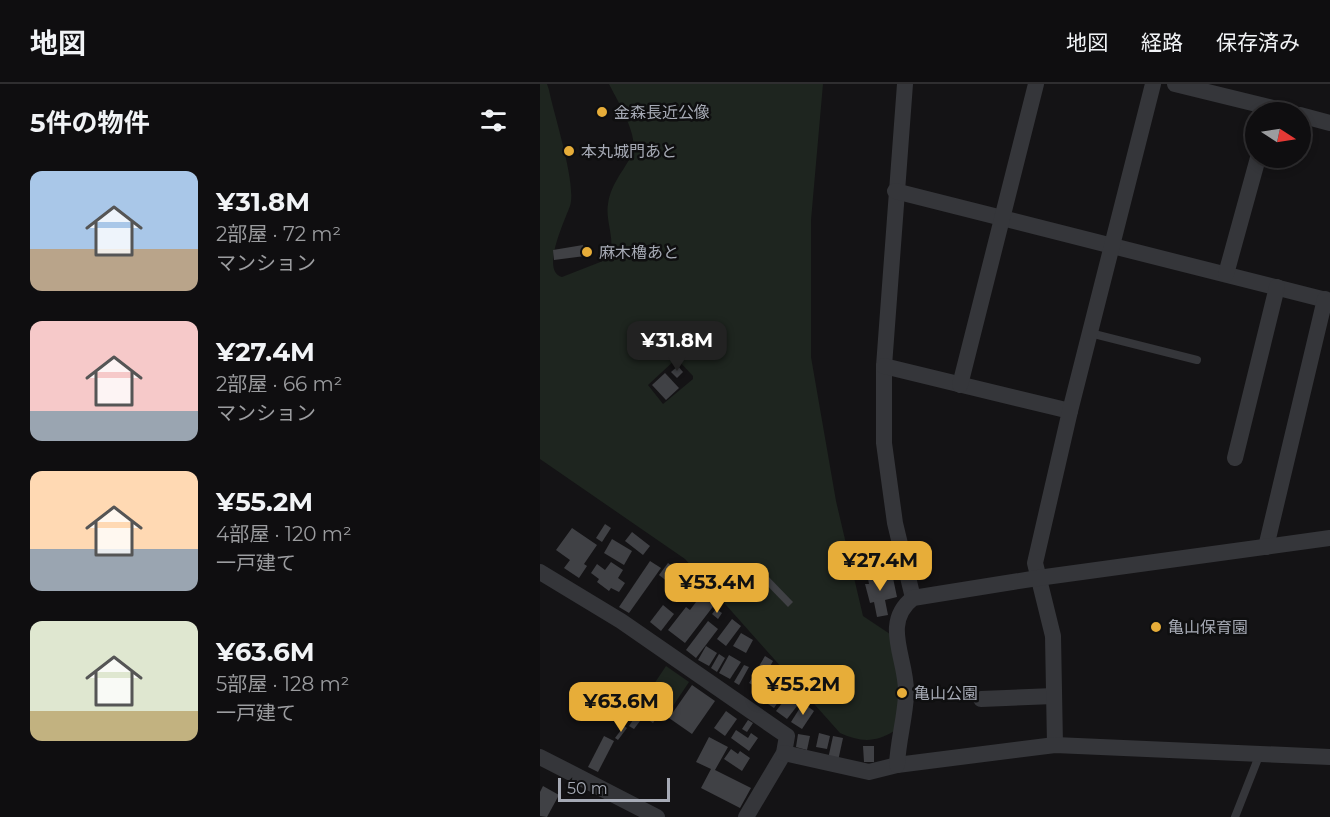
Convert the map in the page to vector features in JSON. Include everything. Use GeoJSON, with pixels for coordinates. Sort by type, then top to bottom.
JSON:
{"type":"FeatureCollection","features":[{"type":"Feature","properties":{"kind":"street"},"geometry":{"type":"LineString","coordinates":[[905,84],[895,191],[884,366],[884,444],[895,523],[914,598]]}},
{"type":"Feature","properties":{"kind":"street"},"geometry":{"type":"LineString","coordinates":[[960,386],[1036,84]]}},
{"type":"Feature","properties":{"kind":"street"},"geometry":{"type":"LineString","coordinates":[[1055,745],[1053,636],[1035,563],[1070,411],[1153,84]]}},
{"type":"Feature","properties":{"kind":"street"},"geometry":{"type":"LineString","coordinates":[[1174,84],[1245,103]]}},
{"type":"Feature","properties":{"kind":"street"},"geometry":{"type":"LineString","coordinates":[[1311,118],[1330,123]]}},
{"type":"Feature","properties":{"kind":"street"},"geometry":{"type":"LineString","coordinates":[[1226,274],[1255,168]]}},
{"type":"Feature","properties":{"kind":"street"},"geometry":{"type":"LineString","coordinates":[[895,191],[1328,300],[1266,547]]}},
{"type":"Feature","properties":{"kind":"street"},"geometry":{"type":"LineString","coordinates":[[1235,458],[1276,287]]}},
{"type":"Feature","properties":{"kind":"street"},"geometry":{"type":"LineString","coordinates":[[884,366],[1070,411]]}},
{"type":"Feature","properties":{"kind":"street"},"geometry":{"type":"LineString","coordinates":[[897,765],[906,696],[896,630],[901,608],[914,598],[1038,578],[1330,538]]}},
{"type":"Feature","properties":{"kind":"street"},"geometry":{"type":"LineString","coordinates":[[540,572],[621,621],[787,736],[784,753],[746,817]]}},
{"type":"Feature","properties":{"kind":"street"},"geometry":{"type":"LineString","coordinates":[[981,699],[1054,696]]}},
{"type":"Feature","properties":{"kind":"street"},"geometry":{"type":"LineString","coordinates":[[784,753],[859,772],[1055,745],[1259,756],[1330,757]]}},
{"type":"Feature","properties":{"kind":"street"},"geometry":{"type":"LineString","coordinates":[[540,757],[657,817]]}},
{"type":"Feature","properties":{"kind":"lane"},"geometry":{"type":"LineString","coordinates":[[1090,333],[1197,360]]}},
{"type":"Feature","properties":{"kind":"lane"},"geometry":{"type":"LineString","coordinates":[[1235,817],[1259,756]]}},
{"type":"Feature","properties":{"kind":"shaded area"},"geometry":{"type":"Polygon","coordinates":[[[540,84],[547,84],[549,90],[570,183],[570,206],[559,233],[553,266],[556,273],[562,277],[608,259],[610,252],[608,204],[615,183],[634,147],[630,129],[609,84],[823,84],[811,220],[811,357],[836,501],[863,616],[890,634],[902,691],[894,731],[880,738],[867,740],[840,733],[685,559],[540,459],[540,84]],[[675,360],[648,385],[663,404],[693,379],[693,376],[678,360],[675,360]]]}},
{"type":"Feature","properties":{"kind":"shaded area"},"geometry":{"type":"Polygon","coordinates":[[[666,666],[689,682],[673,706],[650,690],[666,666]]]}},
{"type":"Feature","properties":{"kind":"building"},"geometry":{"type":"Polygon","coordinates":[[[583,245],[585,256],[554,260],[553,250],[583,245]]]}},
{"type":"Feature","properties":{"kind":"building"},"geometry":{"type":"Polygon","coordinates":[[[678,366],[683,372],[677,378],[671,372],[678,366]]]}},
{"type":"Feature","properties":{"kind":"building"},"geometry":{"type":"Polygon","coordinates":[[[665,373],[679,388],[666,400],[652,385],[665,373]]]}},
{"type":"Feature","properties":{"kind":"building"},"geometry":{"type":"Polygon","coordinates":[[[605,524],[611,528],[602,542],[596,538],[605,524]]]}},
{"type":"Feature","properties":{"kind":"building"},"geometry":{"type":"Polygon","coordinates":[[[572,528],[597,545],[584,564],[587,566],[579,578],[564,568],[570,560],[556,550],[572,528]]]}},
{"type":"Feature","properties":{"kind":"building"},"geometry":{"type":"Polygon","coordinates":[[[632,532],[650,546],[643,555],[625,541],[632,532]]]}},
{"type":"Feature","properties":{"kind":"building"},"geometry":{"type":"Polygon","coordinates":[[[612,539],[632,551],[624,565],[604,553],[612,539]]]}},
{"type":"Feature","properties":{"kind":"building"},"geometry":{"type":"Polygon","coordinates":[[[650,561],[661,568],[629,613],[619,607],[650,561]]]}},
{"type":"Feature","properties":{"kind":"building"},"geometry":{"type":"Polygon","coordinates":[[[611,562],[623,570],[618,578],[625,583],[619,592],[611,588],[609,591],[597,582],[599,579],[591,573],[597,564],[605,570],[611,562]]]}},
{"type":"Feature","properties":{"kind":"building"},"geometry":{"type":"Polygon","coordinates":[[[668,563],[683,574],[673,586],[659,575],[668,563]]]}},
{"type":"Feature","properties":{"kind":"building"},"geometry":{"type":"Polygon","coordinates":[[[875,566],[878,582],[893,578],[897,597],[885,600],[888,615],[877,617],[874,602],[870,603],[865,584],[869,584],[866,568],[875,566]]]}},
{"type":"Feature","properties":{"kind":"building"},"geometry":{"type":"Polygon","coordinates":[[[760,568],[793,602],[788,607],[755,573],[760,568]]]}},
{"type":"Feature","properties":{"kind":"building"},"geometry":{"type":"Polygon","coordinates":[[[689,585],[697,591],[690,599],[682,593],[689,585]]]}},
{"type":"Feature","properties":{"kind":"building"},"geometry":{"type":"Polygon","coordinates":[[[702,594],[715,604],[685,643],[668,630],[686,607],[690,610],[702,594]]]}},
{"type":"Feature","properties":{"kind":"building"},"geometry":{"type":"Polygon","coordinates":[[[663,605],[674,614],[661,631],[650,622],[663,605]]]}},
{"type":"Feature","properties":{"kind":"building"},"geometry":{"type":"Polygon","coordinates":[[[716,609],[722,613],[718,619],[712,614],[716,609]]]}},
{"type":"Feature","properties":{"kind":"building"},"geometry":{"type":"Polygon","coordinates":[[[732,619],[741,626],[726,646],[717,639],[732,619]]]}},
{"type":"Feature","properties":{"kind":"building"},"geometry":{"type":"Polygon","coordinates":[[[708,621],[718,629],[696,658],[686,650],[708,621]]]}},
{"type":"Feature","properties":{"kind":"building"},"geometry":{"type":"Polygon","coordinates":[[[741,633],[753,640],[746,653],[733,646],[741,633]]]}},
{"type":"Feature","properties":{"kind":"building"},"geometry":{"type":"Polygon","coordinates":[[[706,646],[717,653],[709,666],[698,660],[706,646]]]}},
{"type":"Feature","properties":{"kind":"building"},"geometry":{"type":"Polygon","coordinates":[[[719,654],[725,658],[717,672],[711,668],[719,654]]]}},
{"type":"Feature","properties":{"kind":"building"},"geometry":{"type":"Polygon","coordinates":[[[729,655],[741,662],[730,679],[719,673],[729,655]]]}},
{"type":"Feature","properties":{"kind":"building"},"geometry":{"type":"Polygon","coordinates":[[[765,656],[773,661],[758,688],[749,683],[765,656]]]}},
{"type":"Feature","properties":{"kind":"building"},"geometry":{"type":"Polygon","coordinates":[[[744,665],[749,667],[739,685],[734,682],[744,665]]]}},
{"type":"Feature","properties":{"kind":"building"},"geometry":{"type":"Polygon","coordinates":[[[775,676],[784,683],[777,692],[782,696],[774,708],[759,698],[775,676]]]}},
{"type":"Feature","properties":{"kind":"building"},"geometry":{"type":"Polygon","coordinates":[[[692,685],[715,701],[692,734],[669,718],[692,685]]]}},
{"type":"Feature","properties":{"kind":"building"},"geometry":{"type":"Polygon","coordinates":[[[793,689],[804,697],[787,719],[776,711],[793,689]]]}},
{"type":"Feature","properties":{"kind":"building"},"geometry":{"type":"Polygon","coordinates":[[[651,694],[666,704],[653,723],[638,713],[651,694]]]}},
{"type":"Feature","properties":{"kind":"building"},"geometry":{"type":"Polygon","coordinates":[[[803,703],[814,711],[802,729],[791,722],[803,703]]]}},
{"type":"Feature","properties":{"kind":"building"},"geometry":{"type":"Polygon","coordinates":[[[726,711],[737,719],[725,736],[714,728],[726,711]]]}},
{"type":"Feature","properties":{"kind":"building"},"geometry":{"type":"Polygon","coordinates":[[[635,717],[640,721],[634,729],[629,726],[635,717]]]}},
{"type":"Feature","properties":{"kind":"building"},"geometry":{"type":"Polygon","coordinates":[[[748,720],[753,723],[747,732],[742,729],[748,720]]]}},
{"type":"Feature","properties":{"kind":"building"},"geometry":{"type":"Polygon","coordinates":[[[624,726],[627,728],[618,740],[615,738],[624,726]]]}},
{"type":"Feature","properties":{"kind":"building"},"geometry":{"type":"Polygon","coordinates":[[[736,730],[748,738],[751,733],[758,738],[749,751],[731,738],[736,730]]]}},
{"type":"Feature","properties":{"kind":"building"},"geometry":{"type":"Polygon","coordinates":[[[819,733],[830,736],[827,749],[816,747],[819,733]]]}},
{"type":"Feature","properties":{"kind":"building"},"geometry":{"type":"Polygon","coordinates":[[[798,734],[810,736],[807,750],[796,747],[798,734]]]}},
{"type":"Feature","properties":{"kind":"building"},"geometry":{"type":"Polygon","coordinates":[[[604,736],[614,741],[598,772],[588,767],[604,736]]]}},
{"type":"Feature","properties":{"kind":"building"},"geometry":{"type":"Polygon","coordinates":[[[833,736],[843,738],[838,761],[828,759],[833,736]]]}},
{"type":"Feature","properties":{"kind":"building"},"geometry":{"type":"Polygon","coordinates":[[[709,737],[728,747],[715,770],[751,788],[740,808],[701,788],[711,769],[696,762],[709,737]]]}},
{"type":"Feature","properties":{"kind":"building"},"geometry":{"type":"Polygon","coordinates":[[[863,746],[874,746],[874,762],[864,762],[863,746]]]}},
{"type":"Feature","properties":{"kind":"building"},"geometry":{"type":"Polygon","coordinates":[[[731,749],[738,754],[740,751],[750,758],[742,771],[724,759],[731,749]]]}},
{"type":"Feature","properties":{"kind":"building"},"geometry":{"type":"Polygon","coordinates":[[[543,786],[559,795],[547,817],[540,816],[540,792],[543,786]]]}},
{"type":"Feature","properties":{"kind":"place","name":"金森長近公像"},"geometry":{"type":"Point","coordinates":[602,112]}},
{"type":"Feature","properties":{"kind":"place","name":"本丸城門あと"},"geometry":{"type":"Point","coordinates":[569,151]}},
{"type":"Feature","properties":{"kind":"place","name":"麻木櫓あと"},"geometry":{"type":"Point","coordinates":[587,252]}},
{"type":"Feature","properties":{"kind":"place","name":"亀山保育園"},"geometry":{"type":"Point","coordinates":[1156,627]}},
{"type":"Feature","properties":{"kind":"place","name":"亀山公園"},"geometry":{"type":"Point","coordinates":[902,693]}}]}
